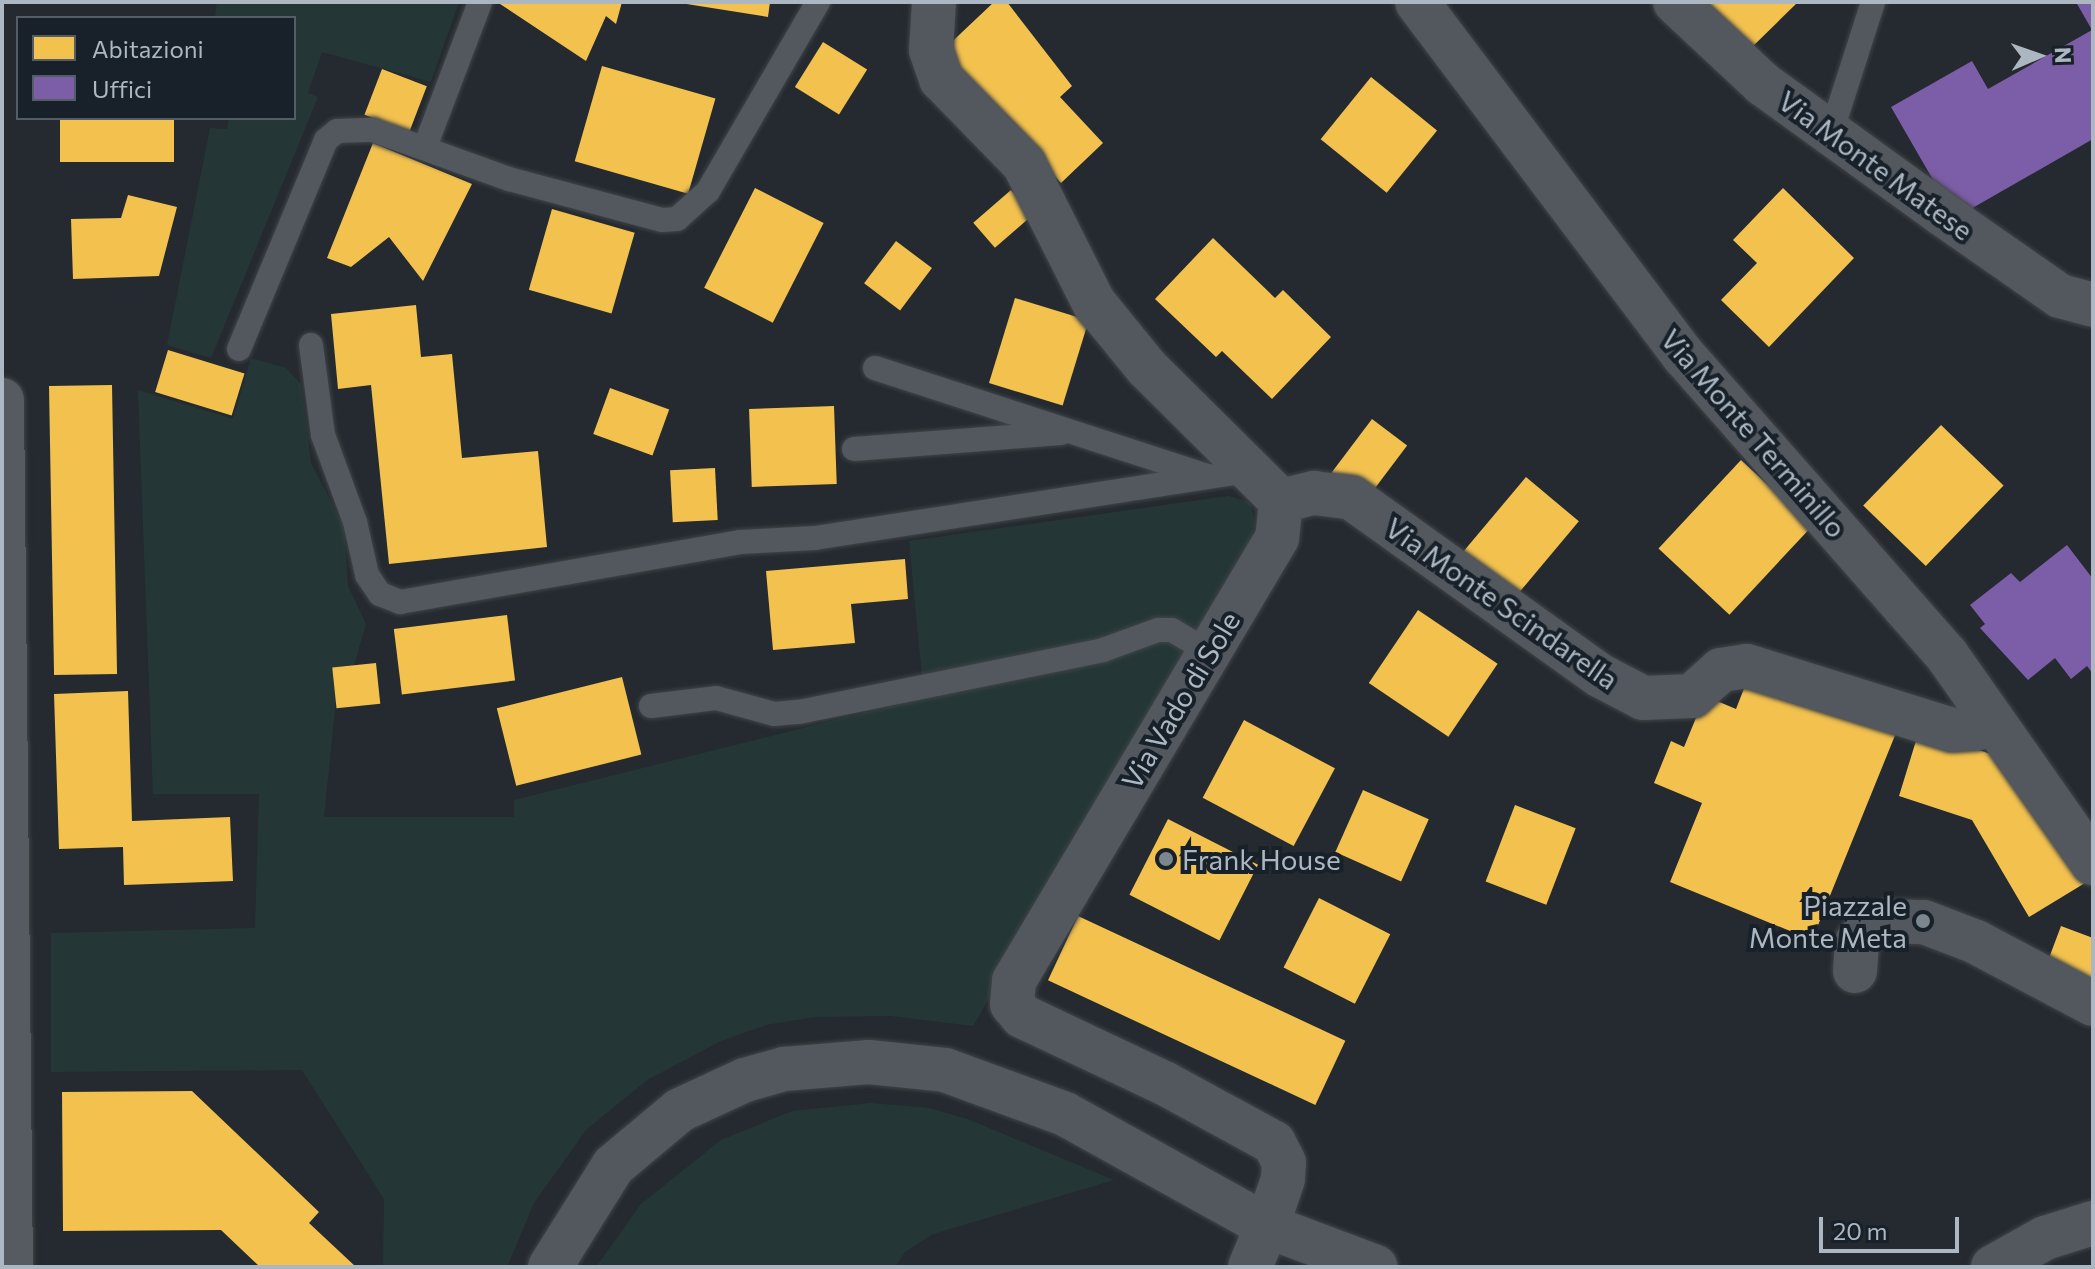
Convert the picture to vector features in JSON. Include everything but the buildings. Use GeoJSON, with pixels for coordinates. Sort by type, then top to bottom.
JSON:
{"type":"FeatureCollection","features":[{"type":"Feature","properties":{"kind":"main road"},"geometry":{"type":"LineString","coordinates":[[2,400],[11,1267]]}},
{"type":"Feature","properties":{"kind":"street"},"geometry":{"type":"LineString","coordinates":[[934,2],[931,50],[941,79],[1024,164],[1094,303],[1249,483]]}},
{"type":"Feature","properties":{"kind":"street","name":"Via Monte Terminillo"},"geometry":{"type":"LineString","coordinates":[[1417,2],[1684,356],[1946,654],[2093,863]]}},
{"type":"Feature","properties":{"kind":"street","name":"Via Monte Matese"},"geometry":{"type":"LineString","coordinates":[[1675,2],[1742,67],[1831,133],[2043,286],[2093,305]]}},
{"type":"Feature","properties":{"kind":"street","name":"Via Vado di Sole"},"geometry":{"type":"LineString","coordinates":[[1249,483],[1277,538],[1014,981],[1010,996],[1022,1016],[1166,1084],[1274,1143],[1284,1163],[1283,1179],[1267,1226]]}},
{"type":"Feature","properties":{"kind":"street","name":"Via Monte Scindarella"},"geometry":{"type":"LineString","coordinates":[[1249,483],[1352,498],[1601,676],[1643,698],[1677,701],[1692,696],[1721,670],[1747,666],[1952,730],[1978,728],[1991,718]]}},
{"type":"Feature","properties":{"kind":"street"},"geometry":{"type":"LineString","coordinates":[[1855,971],[1857,942],[1868,929],[1889,921],[1924,922],[1976,942],[2093,1004]]}},
{"type":"Feature","properties":{"kind":"street"},"geometry":{"type":"LineString","coordinates":[[550,1267],[588,1199],[644,1135],[723,1089],[825,1063],[932,1068],[1022,1094],[1267,1226],[1376,1267]]}},
{"type":"Feature","properties":{"kind":"street"},"geometry":{"type":"LineString","coordinates":[[1993,1267],[2045,1238],[2093,1223]]}},
{"type":"Feature","properties":{"kind":"street"},"geometry":{"type":"LineString","coordinates":[[1250,1267],[1267,1226]]}},
{"type":"Feature","properties":{"kind":"lane"},"geometry":{"type":"LineString","coordinates":[[425,147],[480,2]]}},
{"type":"Feature","properties":{"kind":"lane"},"geometry":{"type":"LineString","coordinates":[[239,349],[326,140],[353,127],[425,147],[509,179],[662,220],[677,219],[708,191],[818,2]]}},
{"type":"Feature","properties":{"kind":"lane"},"geometry":{"type":"LineString","coordinates":[[1831,133],[1873,2]]}},
{"type":"Feature","properties":{"kind":"lane"},"geometry":{"type":"LineString","coordinates":[[311,345],[323,435],[355,522],[367,575],[380,594],[400,602],[740,542],[815,538],[1249,483]]}},
{"type":"Feature","properties":{"kind":"lane"},"geometry":{"type":"LineString","coordinates":[[875,368],[1070,433],[1249,483]]}},
{"type":"Feature","properties":{"kind":"lane"},"geometry":{"type":"LineString","coordinates":[[854,449],[1070,433]]}},
{"type":"Feature","properties":{"kind":"lane"},"geometry":{"type":"LineString","coordinates":[[651,706],[716,698],[774,714],[799,712],[1103,650],[1158,630],[1172,630],[1209,652]]}},
{"type":"Feature","properties":{"kind":"green space"},"geometry":{"type":"Polygon","coordinates":[[[217,2],[459,2],[431,82],[322,52],[308,93],[318,97],[211,358],[167,345],[210,128],[227,129],[229,120],[296,120],[296,16],[215,15],[217,2]]]}},
{"type":"Feature","properties":{"kind":"green space"},"geometry":{"type":"Polygon","coordinates":[[[251,358],[286,368],[301,384],[311,463],[344,527],[348,586],[366,624],[354,665],[332,668],[336,700],[324,817],[514,817],[514,800],[924,698],[909,541],[1228,496],[1250,502],[1255,523],[1249,546],[973,1026],[891,1016],[815,1017],[766,1025],[719,1042],[647,1080],[586,1130],[534,1203],[507,1267],[383,1267],[384,1199],[302,1070],[51,1072],[51,933],[255,928],[259,794],[153,794],[138,390],[233,419],[251,358]]]}},
{"type":"Feature","properties":{"kind":"green space"},"geometry":{"type":"Polygon","coordinates":[[[871,1103],[930,1108],[970,1120],[1114,1180],[933,1234],[905,1252],[895,1267],[596,1267],[641,1204],[721,1140],[792,1111],[871,1103]]]}},
{"type":"Feature","properties":{"kind":"place","name":"Frank House"},"geometry":{"type":"Point","coordinates":[1166,859]}},
{"type":"Feature","properties":{"kind":"place","name":"Piazzale Monte Meta"},"geometry":{"type":"Point","coordinates":[1923,921]}}]}
